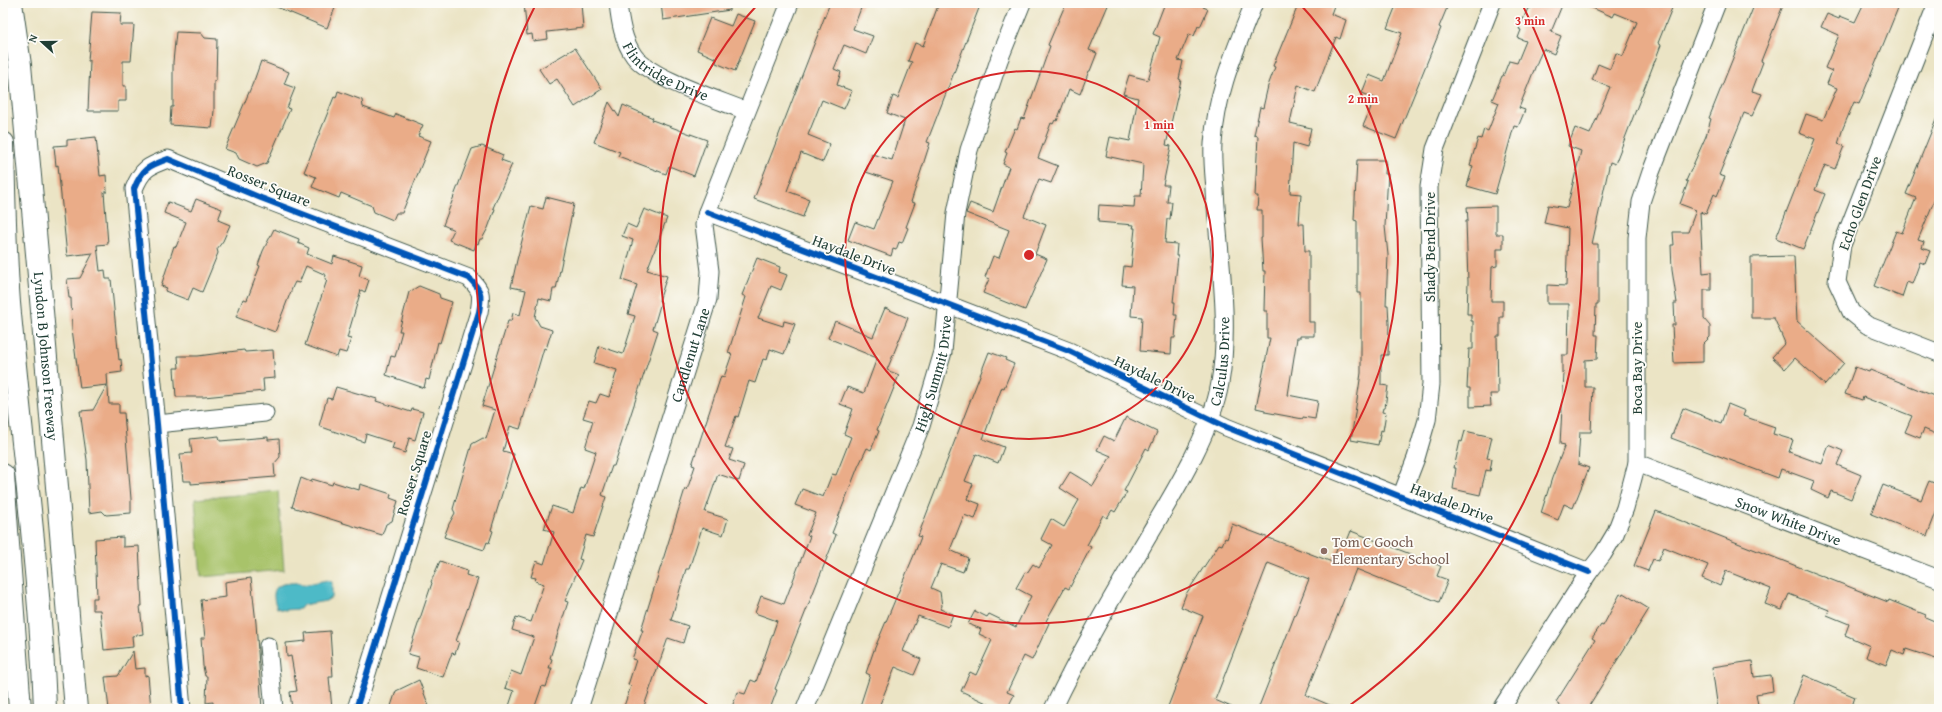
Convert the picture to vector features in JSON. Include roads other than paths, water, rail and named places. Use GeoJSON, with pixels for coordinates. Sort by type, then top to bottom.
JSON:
{"type":"FeatureCollection","features":[{"type":"Feature","properties":{"kind":"main road","name":"Lyndon B Johnson Freeway"},"geometry":{"type":"LineString","coordinates":[[11,3],[20,65],[76,709]]}},
{"type":"Feature","properties":{"kind":"main road"},"geometry":{"type":"LineString","coordinates":[[3,143],[4,209],[9,302],[34,536],[43,646],[45,709]]}},
{"type":"Feature","properties":{"kind":"main road"},"geometry":{"type":"LineString","coordinates":[[3,475],[20,709]]}},
{"type":"Feature","properties":{"kind":"street","name":"Flintridge Drive"},"geometry":{"type":"LineString","coordinates":[[618,3],[626,43],[634,56],[644,67],[660,76],[746,111]]}},
{"type":"Feature","properties":{"kind":"street","name":"Candlenut Lane"},"geometry":{"type":"LineString","coordinates":[[579,709],[708,299],[710,271],[704,225],[707,212],[790,3]]}},
{"type":"Feature","properties":{"kind":"street","name":"High Summit Drive"},"geometry":{"type":"LineString","coordinates":[[805,709],[921,426],[943,352],[946,305],[956,214],[969,150],[999,60],[1022,3]]}},
{"type":"Feature","properties":{"kind":"street","name":"Calculus Drive"},"geometry":{"type":"LineString","coordinates":[[1053,709],[1071,670],[1178,486],[1209,419],[1220,384],[1224,356],[1225,318],[1217,227],[1213,146],[1216,111],[1222,87],[1254,3]]}},
{"type":"Feature","properties":{"kind":"street","name":"Shady Bend Drive"},"geometry":{"type":"LineString","coordinates":[[1401,497],[1416,458],[1427,420],[1431,384],[1429,187],[1435,149],[1492,3]]}},
{"type":"Feature","properties":{"kind":"street","name":"Boca Bay Drive"},"geometry":{"type":"LineString","coordinates":[[1501,709],[1589,572],[1603,554],[1615,534],[1625,508],[1636,463],[1637,238],[1641,202],[1651,172],[1717,3]]}},
{"type":"Feature","properties":{"kind":"street","name":"Echo Glen Drive"},"geometry":{"type":"LineString","coordinates":[[1937,3],[1842,245],[1837,282],[1851,312],[1867,325],[1939,353]]}},
{"type":"Feature","properties":{"kind":"street","name":"Rosser Square"},"geometry":{"type":"LineString","coordinates":[[182,709],[157,424],[134,189],[139,176],[148,166],[168,159],[260,198],[470,278],[478,287],[482,296],[479,312],[356,709]]}},
{"type":"Feature","properties":{"kind":"street","name":"Haydale Drive"},"geometry":{"type":"LineString","coordinates":[[707,212],[1068,351],[1209,419],[1589,572]]}},
{"type":"Feature","properties":{"kind":"street"},"geometry":{"type":"LineString","coordinates":[[157,424],[266,413]]}},
{"type":"Feature","properties":{"kind":"street","name":"Snow White Drive"},"geometry":{"type":"LineString","coordinates":[[1636,463],[1939,579]]}},
{"type":"Feature","properties":{"kind":"street"},"geometry":{"type":"LineString","coordinates":[[268,646],[274,709]]}},
{"type":"Feature","properties":{"kind":"water"},"geometry":{"type":"Polygon","coordinates":[[[327,580],[332,582],[332,597],[326,601],[303,605],[300,609],[284,610],[277,608],[274,594],[277,587],[280,585],[300,583],[303,585],[327,580]]]}},
{"type":"Feature","properties":{"kind":"place","name":"Tom C Gooch Elementary School"},"geometry":{"type":"Point","coordinates":[1324,551]}}]}
